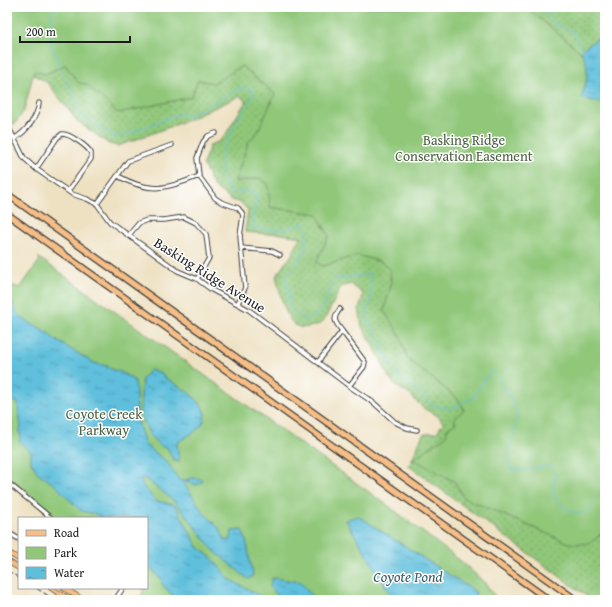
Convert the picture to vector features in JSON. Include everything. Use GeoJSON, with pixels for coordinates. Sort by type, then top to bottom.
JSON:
{"type":"FeatureCollection","features":[{"type":"Feature","properties":{"kind":"highway"},"geometry":{"type":"LineString","coordinates":[[7,194],[576,600]]}},
{"type":"Feature","properties":{"kind":"highway"},"geometry":{"type":"LineString","coordinates":[[7,214],[549,600]]}},
{"type":"Feature","properties":{"kind":"main road"},"geometry":{"type":"LineString","coordinates":[[7,552],[18,558]]}},
{"type":"Feature","properties":{"kind":"main road"},"geometry":{"type":"LineString","coordinates":[[7,561],[18,567]]}},
{"type":"Feature","properties":{"kind":"main road"},"geometry":{"type":"LineString","coordinates":[[53,589],[70,600]]}},
{"type":"Feature","properties":{"kind":"main road"},"geometry":{"type":"LineString","coordinates":[[66,589],[83,600]]}},
{"type":"Feature","properties":{"kind":"street"},"geometry":{"type":"LineString","coordinates":[[15,138],[22,133],[36,114],[39,103]]}},
{"type":"Feature","properties":{"kind":"street"},"geometry":{"type":"LineString","coordinates":[[7,124],[15,138],[18,149],[24,158],[36,169],[68,191],[97,204],[127,162],[172,145]]}},
{"type":"Feature","properties":{"kind":"street"},"geometry":{"type":"LineString","coordinates":[[216,133],[205,139],[199,150],[197,163],[199,176],[216,198],[221,202],[238,208],[242,213],[241,248],[245,288],[238,303]]}},
{"type":"Feature","properties":{"kind":"street"},"geometry":{"type":"LineString","coordinates":[[36,169],[60,135],[66,134],[83,145],[90,151],[92,156],[68,191]]}},
{"type":"Feature","properties":{"kind":"street"},"geometry":{"type":"LineString","coordinates":[[118,176],[134,184],[152,188],[170,187],[199,176]]}},
{"type":"Feature","properties":{"kind":"street","name":"Basking Ridge Avenue"},"geometry":{"type":"LineString","coordinates":[[97,204],[110,222],[128,236],[178,271],[197,280],[249,310],[349,386],[374,403],[395,422],[406,428],[417,430]]}},
{"type":"Feature","properties":{"kind":"street"},"geometry":{"type":"LineString","coordinates":[[128,236],[138,223],[147,220],[164,220],[184,217],[196,223],[206,234],[209,258],[197,280]]}},
{"type":"Feature","properties":{"kind":"street"},"geometry":{"type":"LineString","coordinates":[[241,248],[272,251],[280,255]]}},
{"type":"Feature","properties":{"kind":"street"},"geometry":{"type":"LineString","coordinates":[[340,309],[335,318],[336,323],[365,362],[364,367],[349,386]]}},
{"type":"Feature","properties":{"kind":"street"},"geometry":{"type":"LineString","coordinates":[[318,362],[342,331]]}},
{"type":"Feature","properties":{"kind":"street"},"geometry":{"type":"LineString","coordinates":[[7,482],[50,517]]}},
{"type":"Feature","properties":{"kind":"street"},"geometry":{"type":"LineString","coordinates":[[7,532],[18,538]]}},
{"type":"Feature","properties":{"kind":"street"},"geometry":{"type":"LineString","coordinates":[[115,600],[122,589]]}},
{"type":"Feature","properties":{"kind":"green space","name":"Basking Ridge Conservation Easement"},"geometry":{"type":"Polygon","coordinates":[[[7,7],[526,7],[605,72],[605,529],[601,534],[590,542],[581,544],[569,543],[464,498],[455,482],[413,459],[446,436],[447,429],[456,423],[454,420],[464,409],[459,400],[408,359],[399,333],[384,311],[391,285],[390,269],[381,262],[357,255],[323,266],[316,262],[329,236],[317,214],[270,207],[268,184],[260,178],[235,182],[248,143],[258,131],[275,94],[242,66],[214,83],[198,80],[191,97],[118,113],[86,84],[79,83],[65,65],[45,74],[34,71],[24,111],[14,125],[7,118],[7,7]]]}},
{"type":"Feature","properties":{"kind":"green space","name":"Basking Ridge Conservation Easement"},"geometry":{"type":"Polygon","coordinates":[[[39,7],[605,7],[605,600],[592,600],[409,466],[423,434],[437,432],[443,423],[438,416],[423,408],[410,395],[395,385],[389,378],[374,346],[362,327],[359,310],[363,294],[351,284],[341,287],[321,324],[299,327],[290,319],[283,305],[276,276],[290,258],[301,237],[275,233],[267,234],[245,232],[248,210],[241,203],[232,200],[214,187],[203,164],[210,145],[220,141],[246,101],[240,96],[183,122],[118,146],[109,144],[77,121],[48,83],[17,65],[39,7]]]}},
{"type":"Feature","properties":{"kind":"green space","name":"Coyote Creek Parkway"},"geometry":{"type":"Polygon","coordinates":[[[38,257],[390,507],[462,562],[484,582],[498,600],[138,600],[144,591],[141,589],[148,589],[148,517],[55,517],[7,476],[7,284],[20,288],[40,260],[38,257]]]}},
{"type":"Feature","properties":{"kind":"water"},"geometry":{"type":"Polygon","coordinates":[[[600,37],[605,38],[605,104],[581,98],[585,86],[587,69],[581,51],[600,37]]]}},
{"type":"Feature","properties":{"kind":"water"},"geometry":{"type":"Polygon","coordinates":[[[7,293],[11,298],[17,313],[27,321],[94,363],[107,366],[113,370],[121,372],[135,381],[138,421],[145,445],[167,462],[180,481],[192,478],[202,479],[202,482],[196,485],[187,481],[184,483],[203,512],[219,528],[225,540],[231,540],[232,531],[242,530],[253,573],[252,577],[248,579],[214,551],[177,504],[164,493],[144,478],[141,479],[143,486],[156,501],[175,505],[198,547],[213,559],[229,579],[265,600],[177,600],[162,584],[161,579],[148,565],[148,517],[100,517],[96,514],[81,511],[55,485],[38,473],[31,462],[31,452],[19,441],[21,437],[19,431],[21,427],[17,401],[11,402],[10,410],[7,408],[7,293]]]}},
{"type":"Feature","properties":{"kind":"water"},"geometry":{"type":"Polygon","coordinates":[[[150,370],[162,373],[163,377],[194,397],[204,411],[204,419],[200,427],[177,443],[179,462],[174,461],[167,447],[162,447],[150,436],[140,413],[142,379],[150,370]]]}},
{"type":"Feature","properties":{"kind":"water","name":"Coyote Pond"},"geometry":{"type":"Polygon","coordinates":[[[358,516],[476,592],[474,600],[394,600],[346,520],[358,516]]]}},
{"type":"Feature","properties":{"kind":"water"},"geometry":{"type":"Polygon","coordinates":[[[272,578],[301,582],[315,600],[281,600],[270,587],[272,578]]]}},
{"type":"Feature","properties":{"kind":"waterway"},"geometry":{"type":"LineString","coordinates":[[55,7],[50,23],[52,49],[59,61],[60,70],[72,91],[80,115],[115,137],[122,136],[178,114],[184,114],[188,118],[191,113],[201,110],[237,89],[246,88],[252,90],[254,95],[234,126],[226,143],[221,159],[222,166],[227,189],[237,193],[247,191],[255,192],[256,200],[251,227],[272,230],[287,229],[304,223],[306,227],[307,238],[303,253],[298,262],[286,276],[290,299],[289,307],[298,316],[305,319],[311,318],[322,308],[335,279],[371,274],[371,301],[366,310],[370,324],[381,342],[381,352],[386,354],[400,379],[415,388],[433,405],[449,409],[473,398],[489,373],[494,371],[516,408],[517,419],[512,439]]}},
{"type":"Feature","properties":{"kind":"waterway"},"geometry":{"type":"LineString","coordinates":[[539,7],[551,17],[555,24],[574,32],[575,37],[583,50]]}},
{"type":"Feature","properties":{"kind":"waterway"},"geometry":{"type":"LineString","coordinates":[[512,442],[508,456],[510,469],[526,470],[550,465],[556,474],[554,488],[555,497],[557,501],[568,510],[583,513],[589,509],[595,501]]}},
{"type":"Feature","properties":{"kind":"waterway"},"geometry":{"type":"LineString","coordinates":[[599,498],[605,497]]}},
{"type":"Feature","properties":{"kind":"railway"},"geometry":{"type":"LineString","coordinates":[[7,570],[18,577]]}},
{"type":"Feature","properties":{"kind":"railway"},"geometry":{"type":"LineString","coordinates":[[38,589],[55,600]]}}]}
